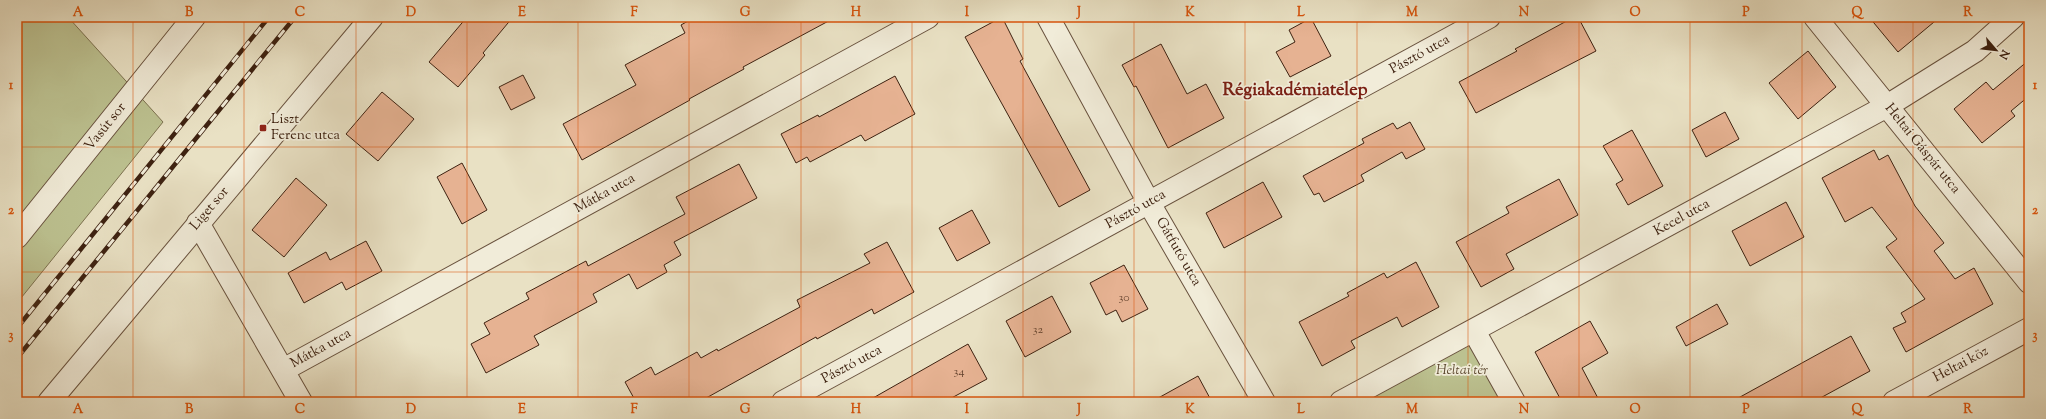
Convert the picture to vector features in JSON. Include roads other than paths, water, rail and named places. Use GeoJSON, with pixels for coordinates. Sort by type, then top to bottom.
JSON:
{"type":"FeatureCollection","features":[{"type":"Feature","properties":{"kind":"street","name":"Vasút sor"},"geometry":{"type":"LineString","coordinates":[[17,237],[194,17]]}},
{"type":"Feature","properties":{"kind":"street","name":"Liget sor"},"geometry":{"type":"LineString","coordinates":[[49,402],[372,17]]}},
{"type":"Feature","properties":{"kind":"street","name":"Mátka utca"},"geometry":{"type":"LineString","coordinates":[[283,370],[928,17]]}},
{"type":"Feature","properties":{"kind":"street","name":"Gátfutó utca"},"geometry":{"type":"LineString","coordinates":[[1048,17],[1149,203],[1264,402]]}},
{"type":"Feature","properties":{"kind":"street","name":"Pásztó utca"},"geometry":{"type":"LineString","coordinates":[[783,402],[1489,17]]}},
{"type":"Feature","properties":{"kind":"street","name":"Heltai Gáspár utca"},"geometry":{"type":"LineString","coordinates":[[1815,17],[2029,282]]}},
{"type":"Feature","properties":{"kind":"street","name":"Kecel utca"},"geometry":{"type":"LineString","coordinates":[[1341,402],[1887,106],[1975,51],[2013,17]]}},
{"type":"Feature","properties":{"kind":"street"},"geometry":{"type":"LineString","coordinates":[[198,224],[301,402]]}},
{"type":"Feature","properties":{"kind":"street","name":"Heltai köz"},"geometry":{"type":"LineString","coordinates":[[1894,402],[2029,329]]}},
{"type":"Feature","properties":{"kind":"street"},"geometry":{"type":"LineString","coordinates":[[1474,331],[1514,402]]}},
{"type":"Feature","properties":{"kind":"railway"},"geometry":{"type":"LineString","coordinates":[[17,328],[269,17]]}},
{"type":"Feature","properties":{"kind":"railway"},"geometry":{"type":"LineString","coordinates":[[17,358],[295,17]]}},
{"type":"Feature","properties":{"kind":"place","name":"Liszt Ferenc utca"},"geometry":{"type":"Point","coordinates":[263,128]}},
{"type":"Feature","properties":{"kind":"district","name":"Régiakadémiatelep"},"geometry":{"type":"Point","coordinates":[1295,91]}},
{"type":"Feature","properties":{"kind":"park label","name":"Heltai tér"},"geometry":{"type":"Point","coordinates":[1462,371]}}]}
